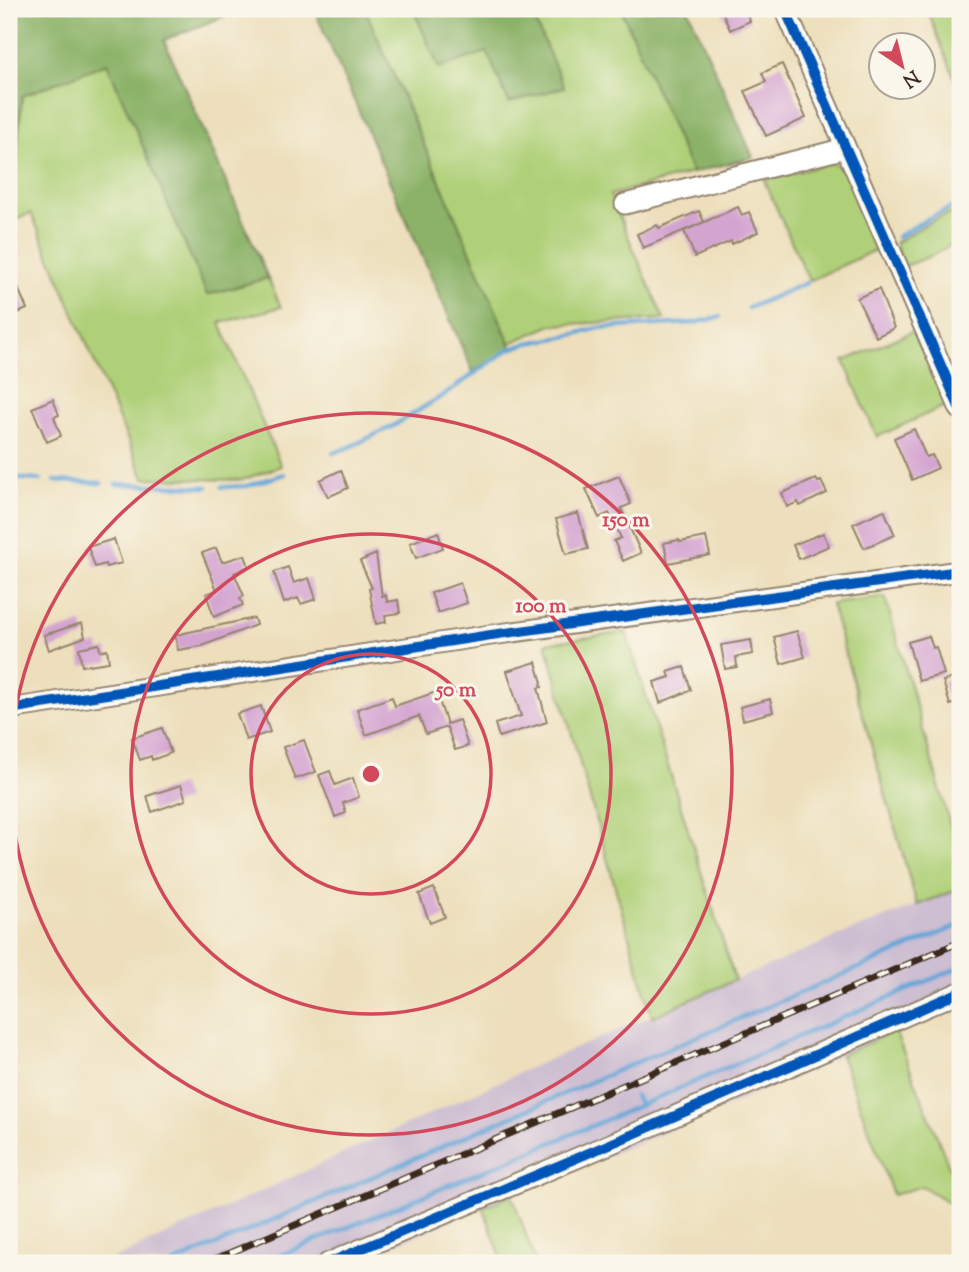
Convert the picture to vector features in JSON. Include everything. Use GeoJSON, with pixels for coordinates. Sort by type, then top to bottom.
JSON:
{"type":"FeatureCollection","features":[{"type":"Feature","properties":{"kind":"street"},"geometry":{"type":"LineString","coordinates":[[785,9],[960,409]]}},
{"type":"Feature","properties":{"kind":"street"},"geometry":{"type":"LineString","coordinates":[[625,204],[845,147]]}},
{"type":"Feature","properties":{"kind":"street"},"geometry":{"type":"LineString","coordinates":[[9,709],[491,635],[960,571]]}},
{"type":"Feature","properties":{"kind":"street"},"geometry":{"type":"LineString","coordinates":[[328,1263],[960,992]]}},
{"type":"Feature","properties":{"kind":"shaded area"},"geometry":{"type":"Polygon","coordinates":[[[960,889],[960,1001],[719,1110],[352,1263],[105,1263],[534,1066],[848,932],[960,889]]]}},
{"type":"Feature","properties":{"kind":"green space"},"geometry":{"type":"Polygon","coordinates":[[[9,9],[243,9],[164,40],[268,278],[207,295],[107,63],[22,96],[15,178],[9,178],[9,9]]]}},
{"type":"Feature","properties":{"kind":"green space"},"geometry":{"type":"Polygon","coordinates":[[[314,9],[365,9],[512,348],[473,372],[314,9]]]}},
{"type":"Feature","properties":{"kind":"green space"},"geometry":{"type":"Polygon","coordinates":[[[365,9],[413,9],[439,68],[554,9],[621,9],[692,173],[610,195],[664,319],[552,325],[510,343],[365,9]]]}},
{"type":"Feature","properties":{"kind":"green space"},"geometry":{"type":"Polygon","coordinates":[[[413,9],[554,9],[534,19],[564,87],[509,103],[487,52],[439,68],[413,9]]]}},
{"type":"Feature","properties":{"kind":"green space"},"geometry":{"type":"Polygon","coordinates":[[[621,9],[688,9],[753,157],[692,173],[621,9]]]}},
{"type":"Feature","properties":{"kind":"green space"},"geometry":{"type":"Polygon","coordinates":[[[927,9],[960,9],[960,92],[937,32],[927,9]]]}},
{"type":"Feature","properties":{"kind":"green space"},"geometry":{"type":"Polygon","coordinates":[[[107,62],[207,294],[268,278],[281,307],[220,323],[281,466],[242,480],[144,478],[31,213],[9,222],[9,178],[15,177],[22,96],[107,62]]]}},
{"type":"Feature","properties":{"kind":"green space"},"geometry":{"type":"Polygon","coordinates":[[[832,163],[848,169],[882,247],[809,281],[764,180],[832,163]]]}},
{"type":"Feature","properties":{"kind":"green space"},"geometry":{"type":"Polygon","coordinates":[[[950,213],[959,238],[940,251],[904,266],[895,243],[950,213]]]}},
{"type":"Feature","properties":{"kind":"green space"},"geometry":{"type":"Polygon","coordinates":[[[918,329],[949,404],[877,437],[844,361],[918,329]]]}},
{"type":"Feature","properties":{"kind":"green space"},"geometry":{"type":"Polygon","coordinates":[[[885,597],[960,860],[960,889],[917,905],[831,604],[885,597]]]}},
{"type":"Feature","properties":{"kind":"green space"},"geometry":{"type":"Polygon","coordinates":[[[626,632],[735,980],[652,1017],[546,643],[626,632]]]}},
{"type":"Feature","properties":{"kind":"green space"},"geometry":{"type":"Polygon","coordinates":[[[895,1031],[960,1194],[960,1206],[956,1207],[922,1186],[893,1195],[841,1055],[895,1031]]]}},
{"type":"Feature","properties":{"kind":"green space"},"geometry":{"type":"Polygon","coordinates":[[[512,1195],[536,1263],[503,1263],[483,1207],[512,1195]]]}},
{"type":"Feature","properties":{"kind":"building"},"geometry":{"type":"Polygon","coordinates":[[[721,9],[745,9],[750,21],[730,30],[721,9]]]}},
{"type":"Feature","properties":{"kind":"building"},"geometry":{"type":"Polygon","coordinates":[[[782,64],[806,118],[766,136],[745,91],[766,82],[762,73],[782,64]]]}},
{"type":"Feature","properties":{"kind":"building"},"geometry":{"type":"Polygon","coordinates":[[[738,207],[742,215],[749,212],[758,232],[695,257],[684,231],[738,207]]]}},
{"type":"Feature","properties":{"kind":"building"},"geometry":{"type":"Polygon","coordinates":[[[699,211],[704,222],[643,248],[637,234],[699,211]]]}},
{"type":"Feature","properties":{"kind":"building"},"geometry":{"type":"Polygon","coordinates":[[[18,288],[27,309],[9,317],[9,292],[18,288]]]}},
{"type":"Feature","properties":{"kind":"building"},"geometry":{"type":"Polygon","coordinates":[[[879,289],[894,328],[876,337],[857,298],[879,289]]]}},
{"type":"Feature","properties":{"kind":"building"},"geometry":{"type":"Polygon","coordinates":[[[53,399],[59,415],[54,417],[61,436],[47,442],[32,408],[53,399]]]}},
{"type":"Feature","properties":{"kind":"building"},"geometry":{"type":"Polygon","coordinates":[[[914,429],[926,457],[932,455],[938,468],[912,480],[894,438],[914,429]]]}},
{"type":"Feature","properties":{"kind":"building"},"geometry":{"type":"Polygon","coordinates":[[[341,470],[348,488],[328,497],[320,480],[341,470]]]}},
{"type":"Feature","properties":{"kind":"building"},"geometry":{"type":"Polygon","coordinates":[[[619,476],[631,504],[621,508],[641,553],[623,561],[614,541],[621,538],[609,513],[599,518],[586,489],[619,476]]]}},
{"type":"Feature","properties":{"kind":"building"},"geometry":{"type":"Polygon","coordinates":[[[816,479],[821,481],[827,493],[800,506],[798,502],[787,507],[782,493],[816,479]]]}},
{"type":"Feature","properties":{"kind":"building"},"geometry":{"type":"Polygon","coordinates":[[[884,510],[895,535],[864,548],[853,524],[884,510]]]}},
{"type":"Feature","properties":{"kind":"building"},"geometry":{"type":"Polygon","coordinates":[[[578,513],[588,549],[566,554],[556,519],[578,513]]]}},
{"type":"Feature","properties":{"kind":"building"},"geometry":{"type":"Polygon","coordinates":[[[438,532],[443,548],[416,558],[410,543],[438,532]]]}},
{"type":"Feature","properties":{"kind":"building"},"geometry":{"type":"Polygon","coordinates":[[[823,533],[829,546],[799,559],[793,545],[823,533]]]}},
{"type":"Feature","properties":{"kind":"building"},"geometry":{"type":"Polygon","coordinates":[[[706,537],[710,555],[668,563],[664,543],[706,537]]]}},
{"type":"Feature","properties":{"kind":"building"},"geometry":{"type":"Polygon","coordinates":[[[114,539],[122,563],[95,567],[88,547],[114,539]]]}},
{"type":"Feature","properties":{"kind":"building"},"geometry":{"type":"Polygon","coordinates":[[[216,548],[222,562],[245,555],[249,567],[234,573],[244,596],[240,598],[243,605],[214,617],[206,594],[217,590],[202,553],[216,548]]]}},
{"type":"Feature","properties":{"kind":"building"},"geometry":{"type":"Polygon","coordinates":[[[376,554],[382,596],[386,595],[387,602],[398,600],[400,613],[385,615],[386,622],[376,624],[369,589],[372,588],[360,561],[376,554]]]}},
{"type":"Feature","properties":{"kind":"building"},"geometry":{"type":"Polygon","coordinates":[[[288,567],[294,583],[309,578],[316,599],[301,604],[298,598],[284,603],[274,572],[288,567]]]}},
{"type":"Feature","properties":{"kind":"building"},"geometry":{"type":"Polygon","coordinates":[[[460,583],[467,603],[438,613],[431,593],[460,583]]]}},
{"type":"Feature","properties":{"kind":"building"},"geometry":{"type":"Polygon","coordinates":[[[254,618],[256,625],[202,646],[178,650],[175,635],[254,618]]]}},
{"type":"Feature","properties":{"kind":"building"},"geometry":{"type":"Polygon","coordinates":[[[82,623],[85,637],[49,650],[44,635],[82,623]]]}},
{"type":"Feature","properties":{"kind":"building"},"geometry":{"type":"Polygon","coordinates":[[[797,631],[805,657],[781,664],[774,637],[797,631]]]}},
{"type":"Feature","properties":{"kind":"building"},"geometry":{"type":"Polygon","coordinates":[[[929,636],[933,648],[936,647],[944,674],[919,681],[908,642],[929,636]]]}},
{"type":"Feature","properties":{"kind":"building"},"geometry":{"type":"Polygon","coordinates":[[[751,640],[753,654],[736,657],[737,667],[725,669],[721,645],[751,640]]]}},
{"type":"Feature","properties":{"kind":"building"},"geometry":{"type":"Polygon","coordinates":[[[99,644],[100,651],[107,649],[109,662],[82,666],[79,648],[99,644]]]}},
{"type":"Feature","properties":{"kind":"building"},"geometry":{"type":"Polygon","coordinates":[[[536,662],[542,683],[542,687],[538,688],[547,722],[499,737],[495,724],[521,716],[507,671],[536,662]]]}},
{"type":"Feature","properties":{"kind":"building"},"geometry":{"type":"Polygon","coordinates":[[[684,667],[691,690],[660,703],[654,682],[670,677],[668,672],[684,667]]]}},
{"type":"Feature","properties":{"kind":"building"},"geometry":{"type":"Polygon","coordinates":[[[960,676],[960,702],[950,705],[943,681],[960,676]]]}},
{"type":"Feature","properties":{"kind":"building"},"geometry":{"type":"Polygon","coordinates":[[[436,692],[447,724],[459,720],[468,746],[455,750],[447,727],[426,734],[419,716],[366,735],[357,709],[392,697],[395,706],[436,692]]]}},
{"type":"Feature","properties":{"kind":"building"},"geometry":{"type":"Polygon","coordinates":[[[770,699],[773,712],[743,720],[740,707],[770,699]]]}},
{"type":"Feature","properties":{"kind":"building"},"geometry":{"type":"Polygon","coordinates":[[[261,706],[270,732],[246,740],[237,714],[261,706]]]}},
{"type":"Feature","properties":{"kind":"building"},"geometry":{"type":"Polygon","coordinates":[[[162,728],[171,753],[152,760],[151,756],[140,760],[132,738],[162,728]]]}},
{"type":"Feature","properties":{"kind":"building"},"geometry":{"type":"Polygon","coordinates":[[[304,740],[316,772],[295,779],[283,747],[304,740]]]}},
{"type":"Feature","properties":{"kind":"building"},"geometry":{"type":"Polygon","coordinates":[[[330,771],[335,785],[353,778],[359,797],[343,803],[346,813],[335,817],[319,775],[330,771]]]}},
{"type":"Feature","properties":{"kind":"building"},"geometry":{"type":"Polygon","coordinates":[[[181,785],[186,800],[152,812],[147,796],[181,785]]]}},
{"type":"Feature","properties":{"kind":"building"},"geometry":{"type":"Polygon","coordinates":[[[434,888],[445,917],[430,923],[419,894],[434,888]]]}},
{"type":"Feature","properties":{"kind":"waterway"},"geometry":{"type":"LineString","coordinates":[[897,237],[960,204]]}},
{"type":"Feature","properties":{"kind":"waterway"},"geometry":{"type":"LineString","coordinates":[[748,308],[806,283]]}},
{"type":"Feature","properties":{"kind":"waterway"},"geometry":{"type":"LineString","coordinates":[[333,453],[393,426],[444,395],[508,350],[528,343],[599,328],[694,323],[720,317]]}},
{"type":"Feature","properties":{"kind":"waterway"},"geometry":{"type":"LineString","coordinates":[[222,487],[247,486],[284,474]]}},
{"type":"Feature","properties":{"kind":"waterway"},"geometry":{"type":"LineString","coordinates":[[9,478],[41,480]]}},
{"type":"Feature","properties":{"kind":"waterway"},"geometry":{"type":"LineString","coordinates":[[55,481],[101,483]]}},
{"type":"Feature","properties":{"kind":"waterway"},"geometry":{"type":"LineString","coordinates":[[116,484],[207,487]]}},
{"type":"Feature","properties":{"kind":"waterway"},"geometry":{"type":"LineString","coordinates":[[174,1263],[960,925]]}},
{"type":"Feature","properties":{"kind":"waterway"},"geometry":{"type":"LineString","coordinates":[[262,1263],[613,1117],[960,967]]}},
{"type":"Feature","properties":{"kind":"waterway"},"geometry":{"type":"LineString","coordinates":[[635,1096],[640,1105]]}},
{"type":"Feature","properties":{"kind":"railway"},"geometry":{"type":"LineString","coordinates":[[206,1263],[960,942]]}},
{"type":"Feature","properties":{"kind":"cycle path"},"geometry":{"type":"LineString","coordinates":[[785,9],[960,409]]}},
{"type":"Feature","properties":{"kind":"cycle path"},"geometry":{"type":"LineString","coordinates":[[9,709],[491,635],[960,571]]}},
{"type":"Feature","properties":{"kind":"cycle path"},"geometry":{"type":"LineString","coordinates":[[328,1263],[960,992]]}}]}
